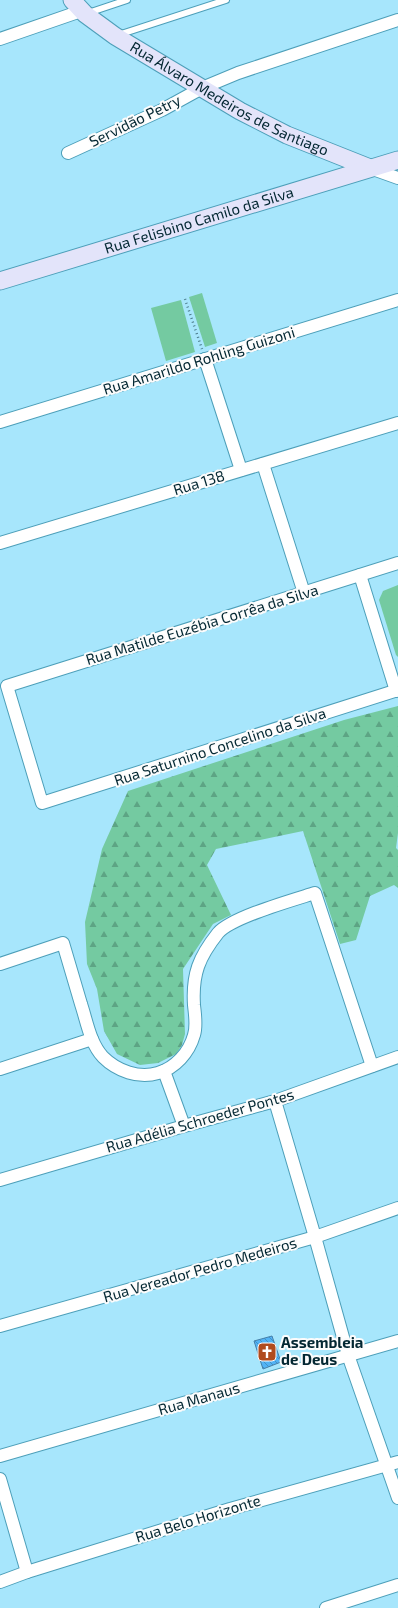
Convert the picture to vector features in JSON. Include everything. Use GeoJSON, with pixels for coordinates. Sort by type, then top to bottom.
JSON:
{"type":"FeatureCollection","features":[{"type":"Feature","properties":{"kind":"street","name":"Rua Álvaro Medeiros de Santiago"},"geometry":{"type":"LineString","coordinates":[[79,8],[115,36],[240,111],[287,135],[398,178]]}},
{"type":"Feature","properties":{"kind":"street"},"geometry":{"type":"LineString","coordinates":[[0,39],[79,8]]}},
{"type":"Feature","properties":{"kind":"street","name":"Servidão Petry"},"geometry":{"type":"LineString","coordinates":[[68,153],[162,110],[202,88],[238,73],[398,20]]}},
{"type":"Feature","properties":{"kind":"street","name":"Rua Felisbino Camilo da Silva"},"geometry":{"type":"LineString","coordinates":[[0,281],[398,160]]}},
{"type":"Feature","properties":{"kind":"street","name":"Rua Amarildo Rohling Guizoni"},"geometry":{"type":"LineString","coordinates":[[0,422],[398,300]]}},
{"type":"Feature","properties":{"kind":"street"},"geometry":{"type":"LineString","coordinates":[[205,359],[241,470]]}},
{"type":"Feature","properties":{"kind":"street","name":"Rua 138"},"geometry":{"type":"LineString","coordinates":[[0,543],[398,423]]}},
{"type":"Feature","properties":{"kind":"street"},"geometry":{"type":"LineString","coordinates":[[263,464],[304,593]]}},
{"type":"Feature","properties":{"kind":"street","name":"Rua Matilde Euzébia Corrêa da Silva"},"geometry":{"type":"LineString","coordinates":[[42,803],[7,686],[398,563]]}},
{"type":"Feature","properties":{"kind":"street"},"geometry":{"type":"LineString","coordinates":[[360,575],[397,691]]}},
{"type":"Feature","properties":{"kind":"street","name":"Rua Saturnino Concelino da Silva"},"geometry":{"type":"LineString","coordinates":[[42,803],[397,691]]}},
{"type":"Feature","properties":{"kind":"street"},"geometry":{"type":"LineString","coordinates":[[0,964],[63,943],[92,1039],[102,1056],[119,1069],[136,1074],[146,1075],[164,1071],[184,1056],[194,1035],[193,993],[195,974],[200,961],[218,933],[231,923],[315,893],[372,1066]]}},
{"type":"Feature","properties":{"kind":"street"},"geometry":{"type":"LineString","coordinates":[[0,1069],[92,1039]]}},
{"type":"Feature","properties":{"kind":"street","name":"Rua Adélia Schroeder Pontes"},"geometry":{"type":"LineString","coordinates":[[0,1180],[275,1101],[398,1057]]}},
{"type":"Feature","properties":{"kind":"street"},"geometry":{"type":"LineString","coordinates":[[164,1071],[184,1126]]}},
{"type":"Feature","properties":{"kind":"street"},"geometry":{"type":"LineString","coordinates":[[275,1101],[348,1355],[393,1463],[398,1498]]}},
{"type":"Feature","properties":{"kind":"street","name":"Rua Vereador Pedro Medeiros"},"geometry":{"type":"LineString","coordinates":[[0,1326],[315,1237],[398,1208]]}},
{"type":"Feature","properties":{"kind":"street","name":"Rua Manaus"},"geometry":{"type":"LineString","coordinates":[[0,1456],[398,1341]]}},
{"type":"Feature","properties":{"kind":"street","name":"Rua Belo Horizonte"},"geometry":{"type":"LineString","coordinates":[[0,1582],[27,1572],[230,1508],[393,1463]]}},
{"type":"Feature","properties":{"kind":"street"},"geometry":{"type":"LineString","coordinates":[[0,1479],[27,1572]]}},
{"type":"Feature","properties":{"kind":"street"},"geometry":{"type":"LineString","coordinates":[[326,1608],[398,1585]]}},
{"type":"Feature","properties":{"kind":"lane"},"geometry":{"type":"LineString","coordinates":[[79,8],[127,0]]}},
{"type":"Feature","properties":{"kind":"lane"},"geometry":{"type":"LineString","coordinates":[[115,36],[226,0]]}},
{"type":"Feature","properties":{"kind":"path"},"geometry":{"type":"LineString","coordinates":[[186,299],[205,359]]}},
{"type":"Feature","properties":{"kind":"green space"},"geometry":{"type":"Polygon","coordinates":[[[202,293],[217,343],[205,347],[189,297],[202,293]]]}},
{"type":"Feature","properties":{"kind":"green space"},"geometry":{"type":"Polygon","coordinates":[[[181,300],[195,352],[166,361],[151,308],[181,300]]]}},
{"type":"Feature","properties":{"kind":"green space"},"geometry":{"type":"Polygon","coordinates":[[[398,585],[398,657],[396,655],[379,600],[383,591],[398,585]]]}},
{"type":"Feature","properties":{"kind":"green space"},"geometry":{"type":"Polygon","coordinates":[[[398,706],[398,833],[396,848],[398,850],[398,888],[394,885],[370,896],[356,940],[340,944],[303,831],[216,849],[207,865],[231,915],[213,924],[183,969],[185,1034],[182,1045],[176,1054],[158,1063],[140,1065],[117,1054],[104,1031],[97,989],[87,964],[85,922],[102,849],[128,791],[344,720],[398,706]]]}},
{"type":"Feature","properties":{"kind":"building","name":"Assembleia de Deus"},"geometry":{"type":"Polygon","coordinates":[[[272,1336],[281,1362],[263,1369],[254,1341],[272,1336]]]}},
{"type":"Feature","properties":{"kind":"place","name":"Assembleia de Deus"},"geometry":{"type":"Point","coordinates":[267,1352]}}]}
